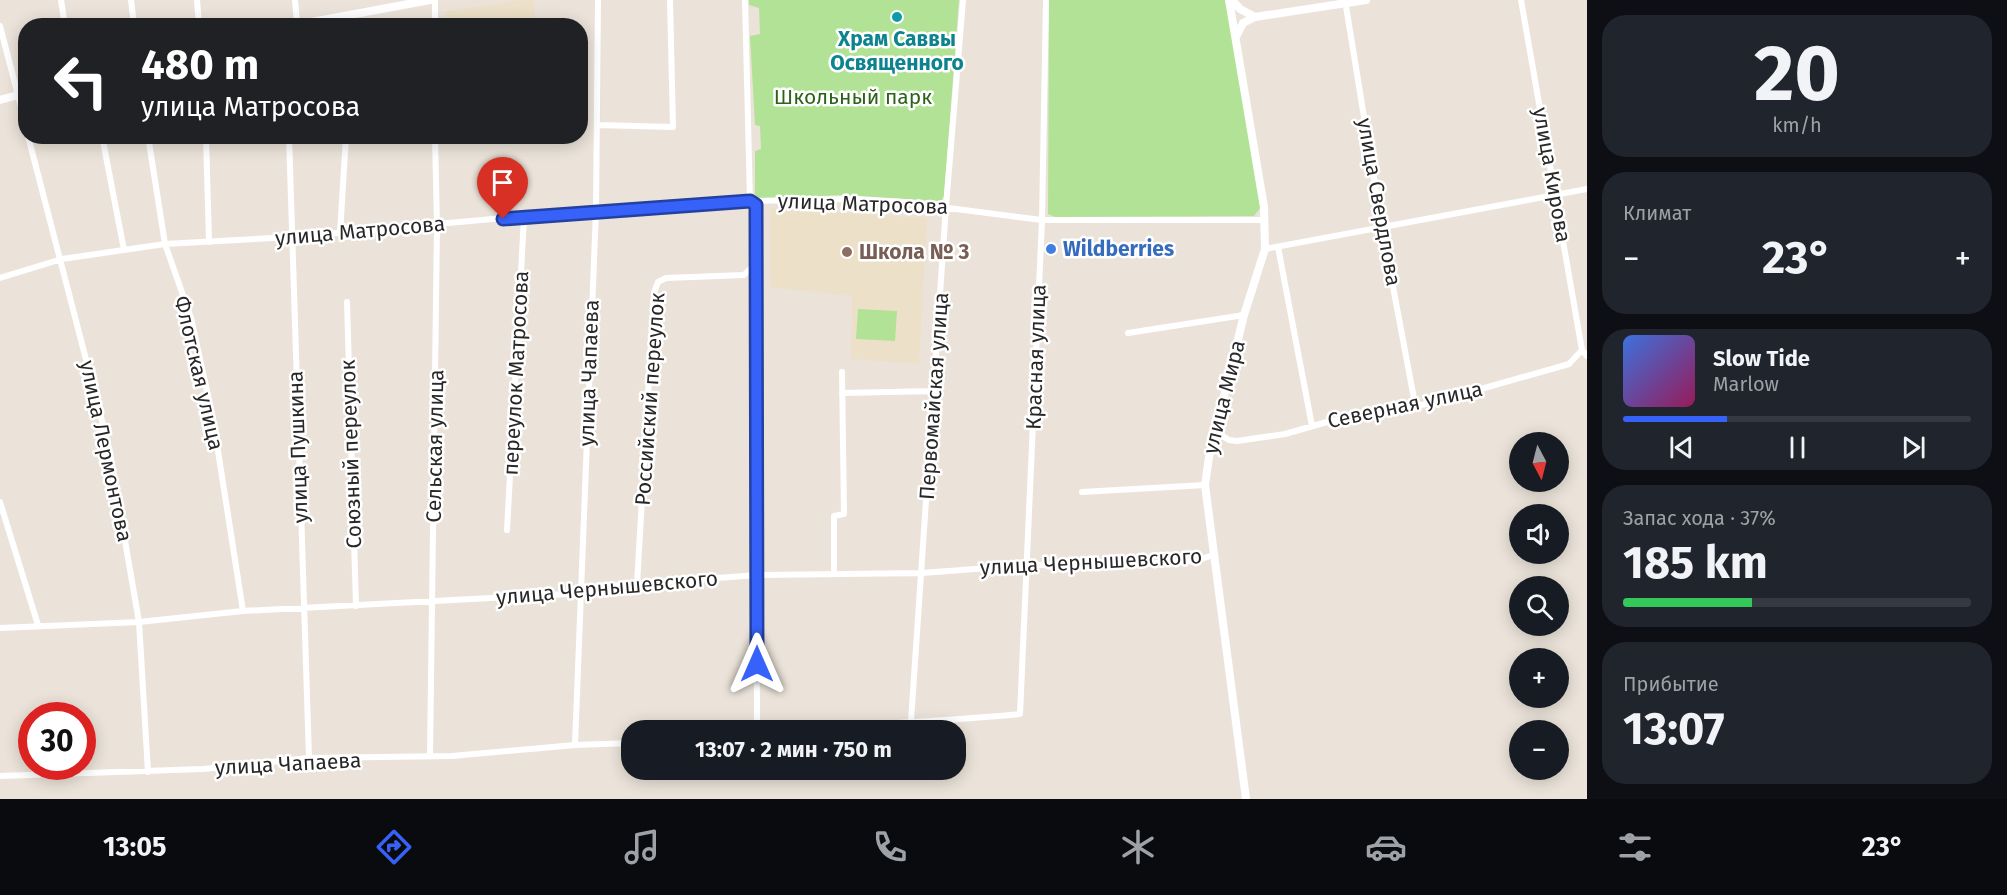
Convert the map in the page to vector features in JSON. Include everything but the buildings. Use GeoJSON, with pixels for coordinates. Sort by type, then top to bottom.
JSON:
{"type":"FeatureCollection","features":[{"type":"Feature","properties":{"kind":"street"},"geometry":{"type":"LineString","coordinates":[[61,0],[64,18]]}},
{"type":"Feature","properties":{"kind":"street"},"geometry":{"type":"LineString","coordinates":[[132,0],[133,18]]}},
{"type":"Feature","properties":{"kind":"street"},"geometry":{"type":"LineString","coordinates":[[197,0],[198,18]]}},
{"type":"Feature","properties":{"kind":"street"},"geometry":{"type":"LineString","coordinates":[[294,18],[295,0]]}},
{"type":"Feature","properties":{"kind":"street"},"geometry":{"type":"LineString","coordinates":[[328,18],[429,0]]}},
{"type":"Feature","properties":{"kind":"street"},"geometry":{"type":"LineString","coordinates":[[435,0],[435,18]]}},
{"type":"Feature","properties":{"kind":"street","name":"улица Чапаева"},"geometry":{"type":"LineString","coordinates":[[575,745],[596,210],[598,0]]}},
{"type":"Feature","properties":{"kind":"street"},"geometry":{"type":"LineString","coordinates":[[597,125],[673,127],[670,0]]}},
{"type":"Feature","properties":{"kind":"street"},"geometry":{"type":"LineString","coordinates":[[745,0],[750,201],[756,205],[757,720]]}},
{"type":"Feature","properties":{"kind":"street","name":"Первомайская улица"},"geometry":{"type":"LineString","coordinates":[[911,720],[946,206],[963,0]]}},
{"type":"Feature","properties":{"kind":"street","name":"Красная улица"},"geometry":{"type":"LineString","coordinates":[[955,720],[1020,714],[1042,220],[1046,0]]}},
{"type":"Feature","properties":{"kind":"street"},"geometry":{"type":"LineString","coordinates":[[1230,0],[1240,9],[1255,17]]}},
{"type":"Feature","properties":{"kind":"street","name":"улица Мира"},"geometry":{"type":"LineString","coordinates":[[1230,0],[1264,207],[1265,249],[1244,315],[1215,431],[1206,485],[1213,555],[1246,799]]}},
{"type":"Feature","properties":{"kind":"street"},"geometry":{"type":"LineString","coordinates":[[1235,37],[1244,23],[1255,17],[1366,0]]}},
{"type":"Feature","properties":{"kind":"street","name":"улица Кирова"},"geometry":{"type":"LineString","coordinates":[[1521,0],[1557,195],[1582,350]]}},
{"type":"Feature","properties":{"kind":"street","name":"улица Свердлова"},"geometry":{"type":"LineString","coordinates":[[1345,2],[1382,228],[1415,404]]}},
{"type":"Feature","properties":{"kind":"street"},"geometry":{"type":"LineString","coordinates":[[0,26],[18,84]]}},
{"type":"Feature","properties":{"kind":"street"},"geometry":{"type":"LineString","coordinates":[[0,100],[18,95]]}},
{"type":"Feature","properties":{"kind":"street","name":"улица Лермонтова"},"geometry":{"type":"LineString","coordinates":[[30,144],[62,259],[109,448],[140,622],[148,772]]}},
{"type":"Feature","properties":{"kind":"street"},"geometry":{"type":"LineString","coordinates":[[104,144],[124,250]]}},
{"type":"Feature","properties":{"kind":"street","name":"Флотская улица"},"geometry":{"type":"LineString","coordinates":[[149,144],[165,244],[190,318],[213,419],[243,611]]}},
{"type":"Feature","properties":{"kind":"street"},"geometry":{"type":"LineString","coordinates":[[206,144],[209,242]]}},
{"type":"Feature","properties":{"kind":"street","name":"улица Пушкина"},"geometry":{"type":"LineString","coordinates":[[289,144],[309,758]]}},
{"type":"Feature","properties":{"kind":"street"},"geometry":{"type":"LineString","coordinates":[[340,233],[346,144]]}},
{"type":"Feature","properties":{"kind":"street","name":"Сельская улица"},"geometry":{"type":"LineString","coordinates":[[430,756],[434,602],[437,225],[435,144]]}},
{"type":"Feature","properties":{"kind":"street"},"geometry":{"type":"LineString","coordinates":[[1265,249],[1587,189]]}},
{"type":"Feature","properties":{"kind":"street","name":"улица Матросова"},"geometry":{"type":"LineString","coordinates":[[0,278],[62,259],[165,244],[291,237],[596,210],[750,201],[855,199],[946,206],[1042,220],[1263,220]]}},
{"type":"Feature","properties":{"kind":"street","name":"переулок Матросова"},"geometry":{"type":"LineString","coordinates":[[507,530],[524,217]]}},
{"type":"Feature","properties":{"kind":"street"},"geometry":{"type":"LineString","coordinates":[[1278,247],[1312,426]]}},
{"type":"Feature","properties":{"kind":"street","name":"Российский переулок"},"geometry":{"type":"LineString","coordinates":[[637,584],[654,293],[658,282],[666,278],[744,274],[756,263]]}},
{"type":"Feature","properties":{"kind":"street","name":"Союзный переулок"},"geometry":{"type":"LineString","coordinates":[[347,302],[356,606]]}},
{"type":"Feature","properties":{"kind":"street"},"geometry":{"type":"LineString","coordinates":[[1128,333],[1244,315]]}},
{"type":"Feature","properties":{"kind":"street"},"geometry":{"type":"LineString","coordinates":[[1582,350],[1587,356]]}},
{"type":"Feature","properties":{"kind":"street","name":"Северная улица"},"geometry":{"type":"LineString","coordinates":[[1215,431],[1229,440],[1238,441],[1285,434],[1415,404],[1432,403],[1569,364],[1582,350]]}},
{"type":"Feature","properties":{"kind":"street"},"geometry":{"type":"LineString","coordinates":[[834,573],[834,516],[844,514],[842,372]]}},
{"type":"Feature","properties":{"kind":"street"},"geometry":{"type":"LineString","coordinates":[[842,393],[935,391]]}},
{"type":"Feature","properties":{"kind":"street"},"geometry":{"type":"LineString","coordinates":[[1082,492],[1206,485]]}},
{"type":"Feature","properties":{"kind":"street"},"geometry":{"type":"LineString","coordinates":[[0,502],[38,625]]}},
{"type":"Feature","properties":{"kind":"street","name":"улица Чернышевского"},"geometry":{"type":"LineString","coordinates":[[0,628],[140,622],[243,611],[568,594],[580,588],[758,575],[922,573],[1027,565],[1124,565],[1196,561],[1213,555]]}},
{"type":"Feature","properties":{"kind":"street","name":"улица Чапаева"},"geometry":{"type":"LineString","coordinates":[[0,776],[148,772],[309,758],[430,756],[621,743]]}},
{"type":"Feature","properties":{"kind":"shaded area"},"geometry":{"type":"Polygon","coordinates":[[[534,0],[535,18],[446,18],[446,11],[534,0]]]}},
{"type":"Feature","properties":{"kind":"shaded area","name":"Школа № 3"},"geometry":{"type":"Polygon","coordinates":[[[770,208],[927,218],[919,364],[851,359],[852,296],[770,287],[770,208]]]}},
{"type":"Feature","properties":{"kind":"green space","name":"Школьный парк"},"geometry":{"type":"Polygon","coordinates":[[[749,0],[959,0],[944,196],[941,201],[842,195],[755,199],[755,151],[761,149],[760,126],[755,125],[750,36],[760,34],[759,8],[749,5],[749,0]]]}},
{"type":"Feature","properties":{"kind":"green space"},"geometry":{"type":"Polygon","coordinates":[[[1049,0],[1227,0],[1260,208],[1254,216],[1055,217],[1048,214],[1049,0]]]}},
{"type":"Feature","properties":{"kind":"green space"},"geometry":{"type":"Polygon","coordinates":[[[858,309],[897,311],[895,341],[856,339],[858,309]]]}},
{"type":"Feature","properties":{"kind":"place","name":"Храм Саввы Освященного"},"geometry":{"type":"Point","coordinates":[897,17]}},
{"type":"Feature","properties":{"kind":"place","name":"Wildberries"},"geometry":{"type":"Point","coordinates":[1051,249]}},
{"type":"Feature","properties":{"kind":"place","name":"Школа № 3"},"geometry":{"type":"Point","coordinates":[847,252]}},
{"type":"Feature","properties":{"kind":"route"},"geometry":{"type":"LineString","coordinates":[[503,219],[596,210],[750,201],[756,205],[757,664]]}}]}
